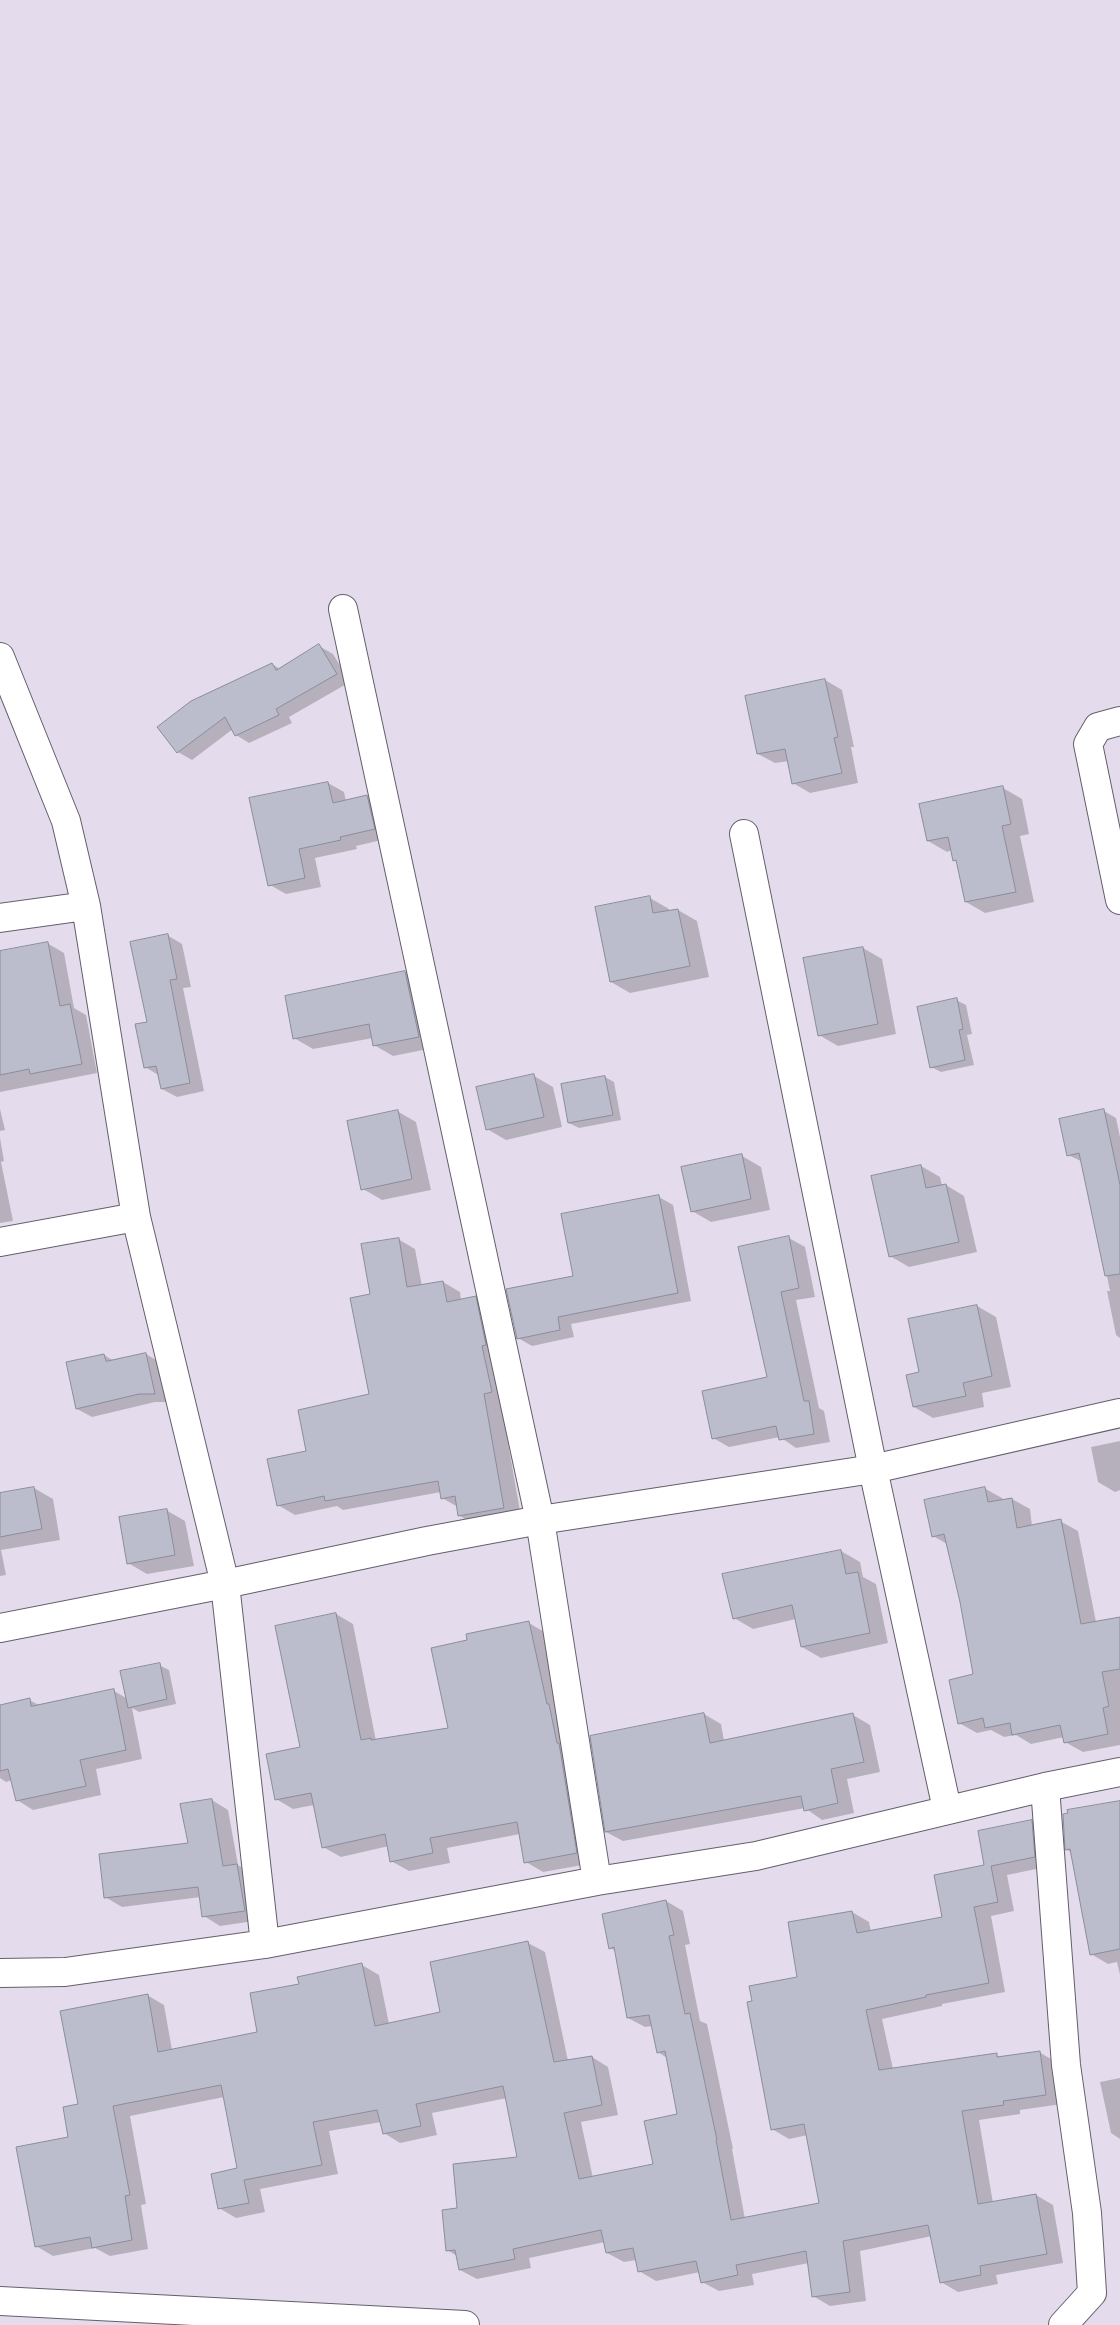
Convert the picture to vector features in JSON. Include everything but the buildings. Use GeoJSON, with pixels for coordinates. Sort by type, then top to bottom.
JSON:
{"type":"FeatureCollection","features":[{"type":"Feature","properties":{"kind":"street"},"geometry":{"type":"LineString","coordinates":[[343,609],[540,1520],[597,1880]]}},
{"type":"Feature","properties":{"kind":"street"},"geometry":{"type":"LineString","coordinates":[[0,657],[66,821],[86,906],[136,1217],[225,1584],[266,1944]]}},
{"type":"Feature","properties":{"kind":"street"},"geometry":{"type":"LineString","coordinates":[[1120,721],[1098,727],[1088,744],[1120,900]]}},
{"type":"Feature","properties":{"kind":"street"},"geometry":{"type":"LineString","coordinates":[[744,834],[873,1469],[948,1809]]}},
{"type":"Feature","properties":{"kind":"street"},"geometry":{"type":"LineString","coordinates":[[0,918],[86,906]]}},
{"type":"Feature","properties":{"kind":"street"},"geometry":{"type":"LineString","coordinates":[[0,1242],[136,1217]]}},
{"type":"Feature","properties":{"kind":"street"},"geometry":{"type":"LineString","coordinates":[[0,1628],[225,1584],[427,1541],[540,1520],[873,1469],[1120,1413]]}},
{"type":"Feature","properties":{"kind":"street"},"geometry":{"type":"LineString","coordinates":[[0,1973],[65,1972],[266,1944],[597,1880],[756,1856],[948,1809],[1120,1772]]}},
{"type":"Feature","properties":{"kind":"street"},"geometry":{"type":"LineString","coordinates":[[1045,1787],[1066,2065],[1087,2214],[1092,2293],[1063,2325]]}},
{"type":"Feature","properties":{"kind":"street"},"geometry":{"type":"LineString","coordinates":[[0,2301],[204,2318],[465,2325]]}}]}
